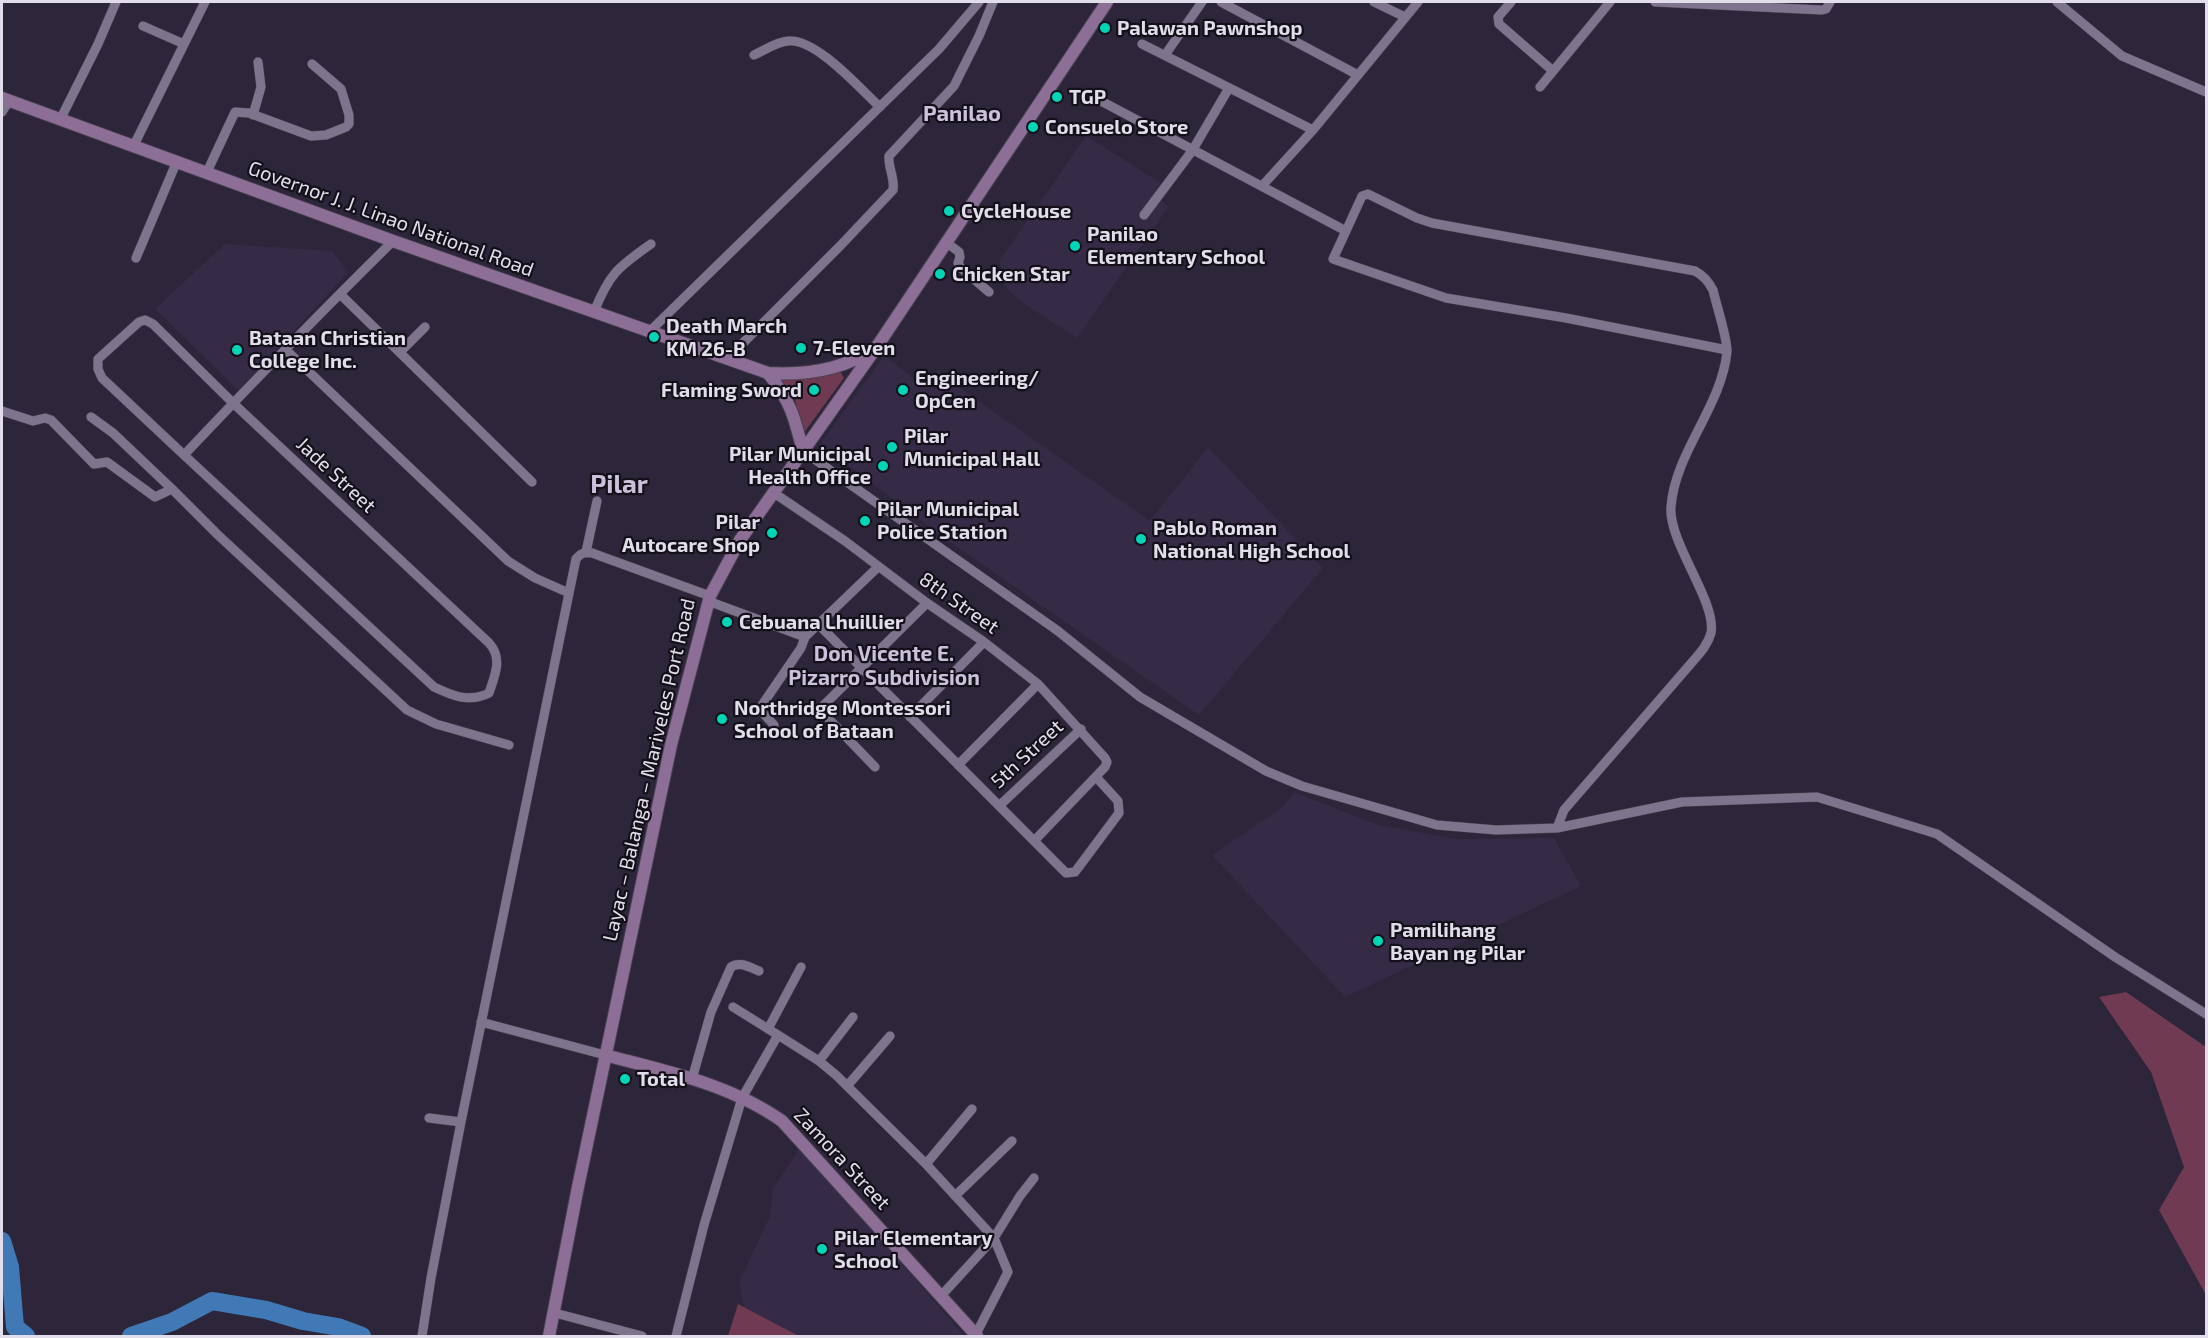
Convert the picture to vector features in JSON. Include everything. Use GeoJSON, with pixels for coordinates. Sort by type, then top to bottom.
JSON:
{"type":"FeatureCollection","features":[{"type":"Feature","properties":{"kind":"main road","name":"Layac – Balanga – Mariveles Port Road"},"geometry":{"type":"LineString","coordinates":[[549,1336],[605,1054],[671,745],[709,598],[738,544],[878,345],[1107,2]]}},
{"type":"Feature","properties":{"kind":"main road","name":"Governor J. J. Linao National Road"},"geometry":{"type":"LineString","coordinates":[[5,100],[393,241],[768,373],[806,372],[840,365],[865,355],[878,345]]}},
{"type":"Feature","properties":{"kind":"main road"},"geometry":{"type":"LineString","coordinates":[[768,373],[783,391],[793,412],[803,451]]}},
{"type":"Feature","properties":{"kind":"main road","name":"Zamora Street"},"geometry":{"type":"LineString","coordinates":[[605,1054],[692,1079],[742,1098],[767,1111],[794,1132],[976,1336]]}},
{"type":"Feature","properties":{"kind":"street"},"geometry":{"type":"LineString","coordinates":[[60,120],[116,2]]}},
{"type":"Feature","properties":{"kind":"street"},"geometry":{"type":"LineString","coordinates":[[134,145],[205,2]]}},
{"type":"Feature","properties":{"kind":"street"},"geometry":{"type":"LineString","coordinates":[[649,332],[939,49],[979,2]]}},
{"type":"Feature","properties":{"kind":"street"},"geometry":{"type":"LineString","coordinates":[[728,358],[893,190],[894,183],[888,163],[889,156],[954,86],[993,2]]}},
{"type":"Feature","properties":{"kind":"street"},"geometry":{"type":"LineString","coordinates":[[1165,55],[1202,2]]}},
{"type":"Feature","properties":{"kind":"street"},"geometry":{"type":"LineString","coordinates":[[1221,2],[1358,75]]}},
{"type":"Feature","properties":{"kind":"street"},"geometry":{"type":"LineString","coordinates":[[1374,2],[1405,17]]}},
{"type":"Feature","properties":{"kind":"street"},"geometry":{"type":"LineString","coordinates":[[1262,186],[1313,130],[1418,2]]}},
{"type":"Feature","properties":{"kind":"street"},"geometry":{"type":"LineString","coordinates":[[1511,2],[1498,17],[1499,24],[1553,71]]}},
{"type":"Feature","properties":{"kind":"street"},"geometry":{"type":"LineString","coordinates":[[1540,87],[1610,2]]}},
{"type":"Feature","properties":{"kind":"street"},"geometry":{"type":"LineString","coordinates":[[1655,2],[1822,10],[1826,9],[1830,2]]}},
{"type":"Feature","properties":{"kind":"street"},"geometry":{"type":"LineString","coordinates":[[2057,2],[2122,56],[2206,92]]}},
{"type":"Feature","properties":{"kind":"street"},"geometry":{"type":"LineString","coordinates":[[143,26],[184,44]]}},
{"type":"Feature","properties":{"kind":"street"},"geometry":{"type":"LineString","coordinates":[[754,55],[786,41],[806,43],[823,53],[880,107]]}},
{"type":"Feature","properties":{"kind":"street"},"geometry":{"type":"LineString","coordinates":[[1142,44],[1313,130]]}},
{"type":"Feature","properties":{"kind":"street"},"geometry":{"type":"LineString","coordinates":[[253,115],[261,87],[258,62]]}},
{"type":"Feature","properties":{"kind":"street"},"geometry":{"type":"LineString","coordinates":[[207,172],[236,112],[241,111],[311,136],[326,135],[349,124],[341,89],[312,64]]}},
{"type":"Feature","properties":{"kind":"street"},"geometry":{"type":"LineString","coordinates":[[1144,215],[1192,151],[1229,88]]}},
{"type":"Feature","properties":{"kind":"street"},"geometry":{"type":"LineString","coordinates":[[2,112],[5,100]]}},
{"type":"Feature","properties":{"kind":"street"},"geometry":{"type":"LineString","coordinates":[[1101,100],[1192,151],[1346,231]]}},
{"type":"Feature","properties":{"kind":"street"},"geometry":{"type":"LineString","coordinates":[[136,258],[177,161]]}},
{"type":"Feature","properties":{"kind":"street"},"geometry":{"type":"LineString","coordinates":[[1557,828],[1564,810],[1708,643],[1711,631],[1707,610],[1675,530],[1670,510],[1675,483],[1720,383],[1727,350],[1713,290],[1703,275],[1695,271],[1432,223],[1368,194],[1362,196],[1358,202],[1333,259],[1446,298],[1566,318],[1727,350]]}},
{"type":"Feature","properties":{"kind":"street"},"geometry":{"type":"LineString","coordinates":[[184,455],[285,349],[393,241]]}},
{"type":"Feature","properties":{"kind":"street"},"geometry":{"type":"LineString","coordinates":[[947,243],[959,252],[958,263],[961,268],[989,292]]}},
{"type":"Feature","properties":{"kind":"street"},"geometry":{"type":"LineString","coordinates":[[594,312],[601,294],[616,270],[626,260],[651,244]]}},
{"type":"Feature","properties":{"kind":"street"},"geometry":{"type":"LineString","coordinates":[[340,294],[532,482]]}},
{"type":"Feature","properties":{"kind":"street","name":"Jade Street"},"geometry":{"type":"LineString","coordinates":[[145,320],[153,324],[233,403],[496,650],[498,660],[496,674],[489,693],[482,697],[464,699],[434,687],[102,378],[98,369],[98,359],[139,322],[145,320]]}},
{"type":"Feature","properties":{"kind":"street"},"geometry":{"type":"LineString","coordinates":[[400,352],[425,327]]}},
{"type":"Feature","properties":{"kind":"street"},"geometry":{"type":"LineString","coordinates":[[285,349],[508,561],[535,579],[569,593]]}},
{"type":"Feature","properties":{"kind":"street"},"geometry":{"type":"LineString","coordinates":[[2,411],[33,421],[45,418],[51,420],[94,464],[107,462],[155,497],[172,489]]}},
{"type":"Feature","properties":{"kind":"street"},"geometry":{"type":"LineString","coordinates":[[91,417],[113,433],[218,535],[407,710],[436,724],[508,745]]}},
{"type":"Feature","properties":{"kind":"street"},"geometry":{"type":"LineString","coordinates":[[803,451],[1058,632],[1140,697],[1266,771],[1302,786],[1437,825],[1496,830],[1557,828],[1682,802],[1817,797],[1937,834],[2115,957],[2206,1014]]}},
{"type":"Feature","properties":{"kind":"street","name":"8th Street"},"geometry":{"type":"LineString","coordinates":[[774,493],[845,541],[1038,684],[1081,729],[1107,762],[1096,777]]}},
{"type":"Feature","properties":{"kind":"street"},"geometry":{"type":"LineString","coordinates":[[586,552],[597,501]]}},
{"type":"Feature","properties":{"kind":"street"},"geometry":{"type":"LineString","coordinates":[[422,1336],[461,1122],[576,559],[580,554],[586,552],[805,637]]}},
{"type":"Feature","properties":{"kind":"street"},"geometry":{"type":"LineString","coordinates":[[774,725],[761,711],[762,705],[801,648],[805,637],[878,567]]}},
{"type":"Feature","properties":{"kind":"street"},"geometry":{"type":"LineString","coordinates":[[875,767],[824,714],[822,707],[927,603]]}},
{"type":"Feature","properties":{"kind":"street"},"geometry":{"type":"LineString","coordinates":[[819,625],[910,717],[958,765],[999,806],[1034,841],[1066,873],[1075,872],[1119,813],[1118,801],[1096,777],[1034,841]]}},
{"type":"Feature","properties":{"kind":"street"},"geometry":{"type":"LineString","coordinates":[[910,717],[984,642]]}},
{"type":"Feature","properties":{"kind":"street"},"geometry":{"type":"LineString","coordinates":[[958,765],[1038,684]]}},
{"type":"Feature","properties":{"kind":"street","name":"5th Street"},"geometry":{"type":"LineString","coordinates":[[999,806],[1081,729]]}},
{"type":"Feature","properties":{"kind":"street"},"geometry":{"type":"LineString","coordinates":[[692,1079],[711,1012],[731,967],[735,964],[742,964],[759,971]]}},
{"type":"Feature","properties":{"kind":"street"},"geometry":{"type":"LineString","coordinates":[[768,1029],[801,967]]}},
{"type":"Feature","properties":{"kind":"street"},"geometry":{"type":"LineString","coordinates":[[733,1007],[819,1061],[848,1085],[926,1164],[994,1238],[1008,1272],[976,1336]]}},
{"type":"Feature","properties":{"kind":"street"},"geometry":{"type":"LineString","coordinates":[[819,1061],[853,1017]]}},
{"type":"Feature","properties":{"kind":"street"},"geometry":{"type":"LineString","coordinates":[[481,1022],[605,1054]]}},
{"type":"Feature","properties":{"kind":"street"},"geometry":{"type":"LineString","coordinates":[[676,1336],[704,1226],[742,1098],[778,1035]]}},
{"type":"Feature","properties":{"kind":"street"},"geometry":{"type":"LineString","coordinates":[[848,1085],[890,1036]]}},
{"type":"Feature","properties":{"kind":"street"},"geometry":{"type":"LineString","coordinates":[[926,1164],[972,1109]]}},
{"type":"Feature","properties":{"kind":"street"},"geometry":{"type":"LineString","coordinates":[[429,1118],[461,1122]]}},
{"type":"Feature","properties":{"kind":"street"},"geometry":{"type":"LineString","coordinates":[[955,1196],[1012,1141]]}},
{"type":"Feature","properties":{"kind":"street"},"geometry":{"type":"LineString","coordinates":[[940,1298],[994,1238],[1034,1178]]}},
{"type":"Feature","properties":{"kind":"street"},"geometry":{"type":"LineString","coordinates":[[555,1313],[642,1336]]}},
{"type":"Feature","properties":{"kind":"shaded area","name":"Panilao Elementary School"},"geometry":{"type":"Polygon","coordinates":[[[1086,136],[1161,183],[1153,195],[1169,206],[1077,338],[1010,292],[1002,280],[1000,260],[1086,136]]]}},
{"type":"Feature","properties":{"kind":"shaded area","name":"Bataan Christian College Inc."},"geometry":{"type":"Polygon","coordinates":[[[225,244],[332,251],[348,272],[239,391],[155,309],[225,244]]]}},
{"type":"Feature","properties":{"kind":"shaded area","name":"Pablo Roman National High School"},"geometry":{"type":"Polygon","coordinates":[[[885,355],[922,386],[938,370],[957,386],[1150,521],[1208,447],[1323,568],[1199,715],[940,535],[820,444],[885,355]]]}},
{"type":"Feature","properties":{"kind":"shaded area"},"geometry":{"type":"Polygon","coordinates":[[[840,371],[844,378],[803,434],[795,399],[777,377],[818,375],[840,371]]]}},
{"type":"Feature","properties":{"kind":"shaded area","name":"Pamilihang Bayan ng Pilar"},"geometry":{"type":"Polygon","coordinates":[[[1294,792],[1378,825],[1458,839],[1554,838],[1581,886],[1345,997],[1212,855],[1283,807],[1294,792]]]}},
{"type":"Feature","properties":{"kind":"shaded area"},"geometry":{"type":"Polygon","coordinates":[[[2126,992],[2206,1047],[2206,1295],[2159,1210],[2184,1167],[2151,1072],[2099,997],[2126,992]]]}},
{"type":"Feature","properties":{"kind":"shaded area","name":"Pilar Elementary School"},"geometry":{"type":"Polygon","coordinates":[[[801,1147],[964,1336],[799,1336],[744,1307],[739,1282],[770,1216],[773,1189],[801,1147]]]}},
{"type":"Feature","properties":{"kind":"shaded area"},"geometry":{"type":"Polygon","coordinates":[[[738,1304],[797,1335],[798,1336],[728,1336],[738,1304]]]}},
{"type":"Feature","properties":{"kind":"waterway"},"geometry":{"type":"LineString","coordinates":[[2,1241],[10,1267],[15,1327],[26,1336]]}},
{"type":"Feature","properties":{"kind":"waterway"},"geometry":{"type":"LineString","coordinates":[[131,1336],[172,1322],[212,1301],[266,1310],[303,1321],[338,1327],[362,1336]]}},
{"type":"Feature","properties":{"kind":"place","name":"Palawan Pawnshop"},"geometry":{"type":"Point","coordinates":[1105,28]}},
{"type":"Feature","properties":{"kind":"place","name":"TGP"},"geometry":{"type":"Point","coordinates":[1057,97]}},
{"type":"Feature","properties":{"kind":"place","name":"Consuelo Store"},"geometry":{"type":"Point","coordinates":[1033,127]}},
{"type":"Feature","properties":{"kind":"place","name":"CycleHouse"},"geometry":{"type":"Point","coordinates":[949,211]}},
{"type":"Feature","properties":{"kind":"place","name":"Panilao Elementary School"},"geometry":{"type":"Point","coordinates":[1075,246]}},
{"type":"Feature","properties":{"kind":"place","name":"Chicken Star"},"geometry":{"type":"Point","coordinates":[940,274]}},
{"type":"Feature","properties":{"kind":"place","name":"Death March KM 26-B"},"geometry":{"type":"Point","coordinates":[654,337]}},
{"type":"Feature","properties":{"kind":"place","name":"7-Eleven"},"geometry":{"type":"Point","coordinates":[801,348]}},
{"type":"Feature","properties":{"kind":"place","name":"Bataan Christian College Inc."},"geometry":{"type":"Point","coordinates":[237,350]}},
{"type":"Feature","properties":{"kind":"place","name":"Flaming Sword"},"geometry":{"type":"Point","coordinates":[814,390]}},
{"type":"Feature","properties":{"kind":"place","name":"Engineering/ OpCen"},"geometry":{"type":"Point","coordinates":[903,390]}},
{"type":"Feature","properties":{"kind":"place","name":"Pilar Municipal Hall"},"geometry":{"type":"Point","coordinates":[892,447]}},
{"type":"Feature","properties":{"kind":"place","name":"Pilar Municipal Health Office"},"geometry":{"type":"Point","coordinates":[883,466]}},
{"type":"Feature","properties":{"kind":"place","name":"Pilar Municipal Police Station"},"geometry":{"type":"Point","coordinates":[865,521]}},
{"type":"Feature","properties":{"kind":"place","name":"Pilar Autocare Shop"},"geometry":{"type":"Point","coordinates":[772,533]}},
{"type":"Feature","properties":{"kind":"place","name":"Pablo Roman National High School"},"geometry":{"type":"Point","coordinates":[1141,539]}},
{"type":"Feature","properties":{"kind":"place","name":"Cebuana Lhuillier"},"geometry":{"type":"Point","coordinates":[727,622]}},
{"type":"Feature","properties":{"kind":"place","name":"Northridge Montessori School of Bataan"},"geometry":{"type":"Point","coordinates":[722,719]}},
{"type":"Feature","properties":{"kind":"place","name":"Pamilihang Bayan ng Pilar"},"geometry":{"type":"Point","coordinates":[1378,941]}},
{"type":"Feature","properties":{"kind":"place","name":"Total"},"geometry":{"type":"Point","coordinates":[625,1079]}},
{"type":"Feature","properties":{"kind":"place","name":"Pilar Elementary School"},"geometry":{"type":"Point","coordinates":[822,1249]}},
{"type":"Feature","properties":{"kind":"district","name":"Panilao"},"geometry":{"type":"Point","coordinates":[962,114]}},
{"type":"Feature","properties":{"kind":"district","name":"Pilar"},"geometry":{"type":"Point","coordinates":[619,484]}},
{"type":"Feature","properties":{"kind":"district","name":"Don Vicente E. Pizarro Subdivision"},"geometry":{"type":"Point","coordinates":[884,666]}}]}
